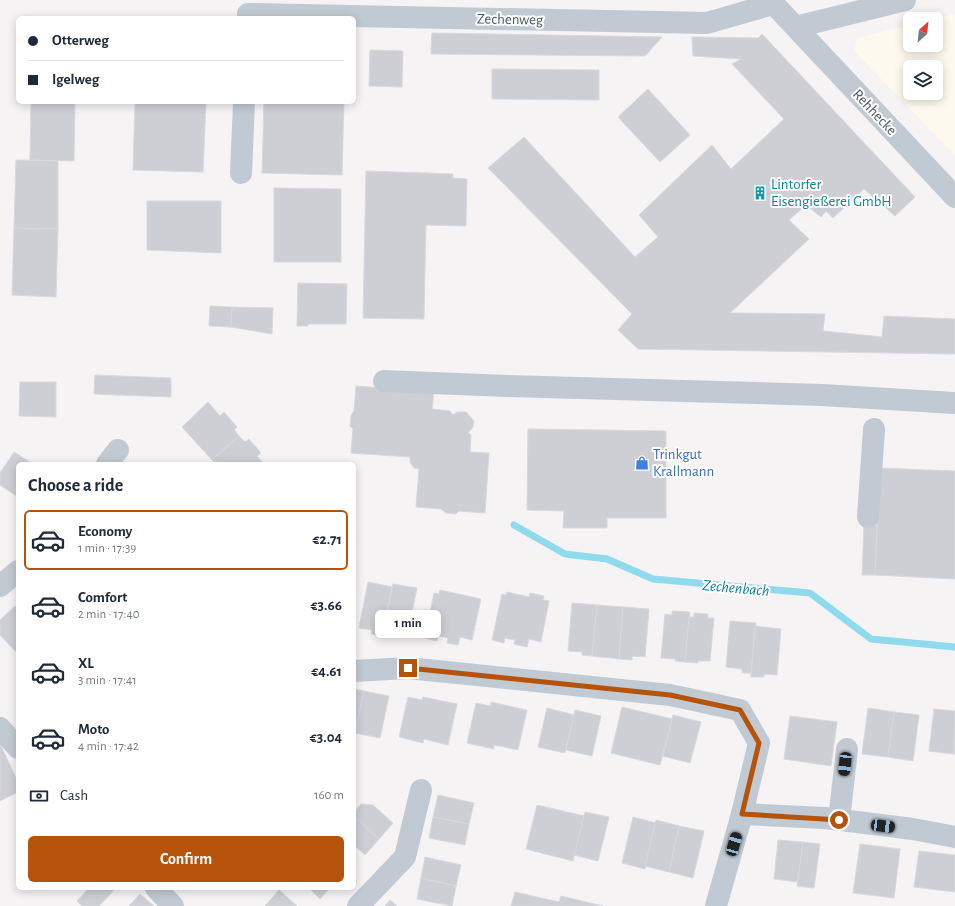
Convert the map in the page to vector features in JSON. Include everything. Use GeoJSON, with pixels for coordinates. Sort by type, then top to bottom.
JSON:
{"type":"FeatureCollection","features":[{"type":"Feature","properties":{"kind":"street"},"geometry":{"type":"LineString","coordinates":[[796,27],[905,0]]}},
{"type":"Feature","properties":{"kind":"street","name":"Rehhecke"},"geometry":{"type":"LineString","coordinates":[[772,2],[955,197]]}},
{"type":"Feature","properties":{"kind":"street","name":"Zechenweg"},"geometry":{"type":"LineString","coordinates":[[356,16],[707,23],[772,2]]}},
{"type":"Feature","properties":{"kind":"street","name":"Zechenweg"},"geometry":{"type":"LineString","coordinates":[[248,16],[248,14],[350,16]]}},
{"type":"Feature","properties":{"kind":"street"},"geometry":{"type":"LineString","coordinates":[[241,174],[244,104]]}},
{"type":"Feature","properties":{"kind":"street"},"geometry":{"type":"LineString","coordinates":[[384,381],[822,395],[955,403]]}},
{"type":"Feature","properties":{"kind":"street"},"geometry":{"type":"LineString","coordinates":[[868,517],[874,429]]}},
{"type":"Feature","properties":{"kind":"street"},"geometry":{"type":"LineString","coordinates":[[0,586],[16,573]]}},
{"type":"Feature","properties":{"kind":"street"},"geometry":{"type":"LineString","coordinates":[[356,671],[408,668],[670,695],[740,710],[759,743],[742,814],[716,906]]}},
{"type":"Feature","properties":{"kind":"street"},"geometry":{"type":"LineString","coordinates":[[0,728],[16,746]]}},
{"type":"Feature","properties":{"kind":"street"},"geometry":{"type":"LineString","coordinates":[[839,820],[847,750]]}},
{"type":"Feature","properties":{"kind":"street"},"geometry":{"type":"LineString","coordinates":[[358,906],[405,857],[421,790]]}},
{"type":"Feature","properties":{"kind":"street"},"geometry":{"type":"LineString","coordinates":[[742,814],[839,820],[955,836]]}},
{"type":"Feature","properties":{"kind":"street"},"geometry":{"type":"LineString","coordinates":[[158,890],[173,906]]}},
{"type":"Feature","properties":{"kind":"shaded area"},"geometry":{"type":"Polygon","coordinates":[[[955,14],[955,156],[854,51],[857,38],[903,27],[903,52],[943,52],[943,17],[955,14]]]}},
{"type":"Feature","properties":{"kind":"building"},"geometry":{"type":"Polygon","coordinates":[[[432,33],[662,37],[645,56],[431,54],[432,33]]]}},
{"type":"Feature","properties":{"kind":"building","name":"Lintorfer Eisengießerei GmbH"},"geometry":{"type":"Polygon","coordinates":[[[762,34],[915,197],[895,216],[864,189],[833,218],[826,211],[821,217],[806,205],[789,220],[809,239],[730,313],[825,314],[823,331],[882,337],[884,316],[955,319],[955,354],[638,349],[618,330],[632,314],[488,168],[524,137],[635,257],[658,237],[639,215],[712,145],[731,169],[784,119],[732,64],[741,59],[693,56],[692,37],[758,38],[762,34]]]}},
{"type":"Feature","properties":{"kind":"building"},"geometry":{"type":"Polygon","coordinates":[[[370,50],[403,51],[402,87],[369,86],[370,50]]]}},
{"type":"Feature","properties":{"kind":"building"},"geometry":{"type":"Polygon","coordinates":[[[492,69],[599,70],[599,100],[492,99],[492,69]]]}},
{"type":"Feature","properties":{"kind":"building"},"geometry":{"type":"Polygon","coordinates":[[[648,89],[690,135],[660,162],[618,117],[648,89]]]}},
{"type":"Feature","properties":{"kind":"building"},"geometry":{"type":"Polygon","coordinates":[[[31,104],[75,104],[74,161],[30,160],[31,104]]]}},
{"type":"Feature","properties":{"kind":"building"},"geometry":{"type":"Polygon","coordinates":[[[135,104],[206,104],[203,172],[133,170],[135,104]]]}},
{"type":"Feature","properties":{"kind":"building"},"geometry":{"type":"Polygon","coordinates":[[[264,104],[344,104],[342,175],[262,173],[264,104]]]}},
{"type":"Feature","properties":{"kind":"building"},"geometry":{"type":"Polygon","coordinates":[[[16,160],[58,161],[58,229],[14,228],[16,160]]]}},
{"type":"Feature","properties":{"kind":"building"},"geometry":{"type":"Polygon","coordinates":[[[366,171],[453,174],[453,178],[467,179],[466,226],[426,225],[424,319],[363,318],[366,171]]]}},
{"type":"Feature","properties":{"kind":"building"},"geometry":{"type":"Polygon","coordinates":[[[274,188],[341,189],[341,262],[274,262],[274,188]]]}},
{"type":"Feature","properties":{"kind":"building"},"geometry":{"type":"Polygon","coordinates":[[[147,201],[221,201],[221,253],[147,250],[147,201]]]}},
{"type":"Feature","properties":{"kind":"building"},"geometry":{"type":"Polygon","coordinates":[[[14,228],[58,229],[56,297],[12,295],[14,228]]]}},
{"type":"Feature","properties":{"kind":"building"},"geometry":{"type":"Polygon","coordinates":[[[298,283],[347,284],[346,324],[308,324],[308,326],[297,326],[298,283]]]}},
{"type":"Feature","properties":{"kind":"building"},"geometry":{"type":"Polygon","coordinates":[[[210,306],[232,307],[231,327],[209,326],[210,306]]]}},
{"type":"Feature","properties":{"kind":"building"},"geometry":{"type":"Polygon","coordinates":[[[232,307],[273,308],[272,334],[231,327],[232,307]]]}},
{"type":"Feature","properties":{"kind":"building"},"geometry":{"type":"Polygon","coordinates":[[[95,375],[171,378],[171,397],[94,394],[95,375]]]}},
{"type":"Feature","properties":{"kind":"building"},"geometry":{"type":"Polygon","coordinates":[[[20,382],[56,382],[56,417],[19,416],[20,382]]]}},
{"type":"Feature","properties":{"kind":"building"},"geometry":{"type":"Polygon","coordinates":[[[356,386],[434,392],[432,409],[450,411],[453,415],[457,412],[466,412],[474,421],[473,427],[468,433],[471,435],[470,452],[489,453],[485,513],[459,511],[456,514],[446,513],[441,509],[416,507],[419,469],[414,468],[410,462],[410,457],[351,453],[353,429],[350,426],[351,415],[354,411],[356,386]]]}},
{"type":"Feature","properties":{"kind":"building"},"geometry":{"type":"Polygon","coordinates":[[[208,402],[220,416],[224,412],[237,427],[234,430],[239,436],[212,460],[182,427],[208,402]]]}},
{"type":"Feature","properties":{"kind":"building"},"geometry":{"type":"Polygon","coordinates":[[[528,429],[666,431],[666,518],[607,518],[607,528],[563,528],[564,511],[527,510],[528,429]]]}},
{"type":"Feature","properties":{"kind":"building"},"geometry":{"type":"Polygon","coordinates":[[[239,436],[245,442],[249,439],[261,453],[257,456],[262,462],[214,462],[212,460],[239,436]]]}},
{"type":"Feature","properties":{"kind":"building"},"geometry":{"type":"Polygon","coordinates":[[[14,452],[30,462],[16,462],[16,496],[0,485],[0,473],[14,452]]]}},
{"type":"Feature","properties":{"kind":"building"},"geometry":{"type":"Polygon","coordinates":[[[879,468],[955,471],[955,579],[875,575],[879,468]]]}},
{"type":"Feature","properties":{"kind":"building"},"geometry":{"type":"Polygon","coordinates":[[[864,525],[877,526],[875,575],[862,575],[864,525]]]}},
{"type":"Feature","properties":{"kind":"building"},"geometry":{"type":"Polygon","coordinates":[[[368,582],[392,587],[382,636],[371,634],[372,630],[359,628],[368,582]]]}},
{"type":"Feature","properties":{"kind":"building"},"geometry":{"type":"Polygon","coordinates":[[[393,584],[417,588],[407,636],[395,633],[394,635],[383,633],[393,584]]]}},
{"type":"Feature","properties":{"kind":"building"},"geometry":{"type":"Polygon","coordinates":[[[440,590],[481,599],[472,640],[460,637],[458,645],[447,643],[448,638],[438,636],[437,641],[425,638],[434,593],[439,594],[440,590]]]}},
{"type":"Feature","properties":{"kind":"building"},"geometry":{"type":"Polygon","coordinates":[[[507,592],[529,597],[530,593],[544,596],[543,600],[549,601],[541,642],[529,639],[527,647],[514,644],[515,640],[505,638],[504,643],[492,640],[502,594],[506,595],[507,592]]]}},
{"type":"Feature","properties":{"kind":"building"},"geometry":{"type":"Polygon","coordinates":[[[572,603],[597,605],[592,656],[582,655],[582,652],[568,651],[572,603]]]}},
{"type":"Feature","properties":{"kind":"building"},"geometry":{"type":"Polygon","coordinates":[[[597,605],[623,607],[619,659],[592,656],[597,605]]]}},
{"type":"Feature","properties":{"kind":"building"},"geometry":{"type":"Polygon","coordinates":[[[15,606],[16,607],[16,652],[0,635],[0,620],[15,606]]]}},
{"type":"Feature","properties":{"kind":"building"},"geometry":{"type":"Polygon","coordinates":[[[623,607],[649,609],[645,657],[632,656],[632,660],[619,659],[623,607]]]}},
{"type":"Feature","properties":{"kind":"building"},"geometry":{"type":"Polygon","coordinates":[[[672,611],[690,612],[685,662],[675,661],[675,659],[661,658],[665,614],[672,615],[672,611]]]}},
{"type":"Feature","properties":{"kind":"building"},"geometry":{"type":"Polygon","coordinates":[[[694,613],[708,614],[708,618],[714,618],[710,661],[698,661],[698,663],[685,662],[689,617],[694,617],[694,613]]]}},
{"type":"Feature","properties":{"kind":"building"},"geometry":{"type":"Polygon","coordinates":[[[730,621],[756,623],[751,673],[742,673],[742,669],[726,667],[730,621]]]}},
{"type":"Feature","properties":{"kind":"building"},"geometry":{"type":"Polygon","coordinates":[[[755,626],[781,629],[777,675],[764,674],[764,677],[751,677],[755,626]]]}},
{"type":"Feature","properties":{"kind":"building"},"geometry":{"type":"Polygon","coordinates":[[[356,689],[364,691],[356,728],[356,689]]]}},
{"type":"Feature","properties":{"kind":"building"},"geometry":{"type":"Polygon","coordinates":[[[364,691],[389,696],[380,738],[356,733],[364,691]]]}},
{"type":"Feature","properties":{"kind":"building"},"geometry":{"type":"Polygon","coordinates":[[[408,697],[422,700],[423,697],[457,704],[448,745],[424,739],[423,743],[399,737],[408,697]]]}},
{"type":"Feature","properties":{"kind":"building"},"geometry":{"type":"Polygon","coordinates":[[[491,702],[527,710],[518,750],[494,745],[494,749],[467,743],[476,703],[490,706],[491,702]]]}},
{"type":"Feature","properties":{"kind":"building"},"geometry":{"type":"Polygon","coordinates":[[[622,707],[672,719],[660,765],[611,753],[622,707]]]}},
{"type":"Feature","properties":{"kind":"building"},"geometry":{"type":"Polygon","coordinates":[[[547,708],[574,715],[565,753],[538,747],[547,708]]]}},
{"type":"Feature","properties":{"kind":"building"},"geometry":{"type":"Polygon","coordinates":[[[868,708],[894,712],[888,757],[862,754],[868,708]]]}},
{"type":"Feature","properties":{"kind":"building"},"geometry":{"type":"Polygon","coordinates":[[[934,709],[955,711],[953,754],[929,751],[934,709]]]}},
{"type":"Feature","properties":{"kind":"building"},"geometry":{"type":"Polygon","coordinates":[[[575,710],[601,716],[592,756],[566,750],[575,710]]]}},
{"type":"Feature","properties":{"kind":"building"},"geometry":{"type":"Polygon","coordinates":[[[894,712],[919,715],[913,761],[888,757],[894,712]]]}},
{"type":"Feature","properties":{"kind":"building"},"geometry":{"type":"Polygon","coordinates":[[[673,715],[701,722],[690,763],[663,756],[673,715]]]}},
{"type":"Feature","properties":{"kind":"building"},"geometry":{"type":"Polygon","coordinates":[[[790,716],[837,722],[831,766],[784,759],[790,716]]]}},
{"type":"Feature","properties":{"kind":"building"},"geometry":{"type":"Polygon","coordinates":[[[955,732],[955,754],[953,754],[955,732]]]}},
{"type":"Feature","properties":{"kind":"building"},"geometry":{"type":"Polygon","coordinates":[[[1,746],[16,778],[16,793],[0,801],[1,746]]]}},
{"type":"Feature","properties":{"kind":"building"},"geometry":{"type":"Polygon","coordinates":[[[438,795],[474,803],[469,824],[433,817],[438,795]]]}},
{"type":"Feature","properties":{"kind":"building"},"geometry":{"type":"Polygon","coordinates":[[[361,804],[373,805],[393,823],[379,839],[356,818],[356,810],[361,804]]]}},
{"type":"Feature","properties":{"kind":"building"},"geometry":{"type":"Polygon","coordinates":[[[537,805],[584,816],[573,861],[526,849],[537,805]]]}},
{"type":"Feature","properties":{"kind":"building"},"geometry":{"type":"Polygon","coordinates":[[[585,812],[609,817],[598,861],[574,855],[585,812]]]}},
{"type":"Feature","properties":{"kind":"building"},"geometry":{"type":"Polygon","coordinates":[[[433,817],[469,824],[465,845],[429,838],[433,817]]]}},
{"type":"Feature","properties":{"kind":"building"},"geometry":{"type":"Polygon","coordinates":[[[633,817],[656,823],[645,869],[622,863],[633,817]]]}},
{"type":"Feature","properties":{"kind":"building"},"geometry":{"type":"Polygon","coordinates":[[[356,818],[379,839],[365,855],[356,847],[356,818]]]}},
{"type":"Feature","properties":{"kind":"building"},"geometry":{"type":"Polygon","coordinates":[[[656,820],[679,826],[669,872],[645,866],[656,820]]]}},
{"type":"Feature","properties":{"kind":"building"},"geometry":{"type":"Polygon","coordinates":[[[679,826],[704,831],[693,878],[669,872],[679,826]]]}},
{"type":"Feature","properties":{"kind":"building"},"geometry":{"type":"Polygon","coordinates":[[[778,840],[803,842],[798,882],[774,879],[778,840]]]}},
{"type":"Feature","properties":{"kind":"building"},"geometry":{"type":"Polygon","coordinates":[[[803,842],[820,844],[814,888],[797,886],[803,842]]]}},
{"type":"Feature","properties":{"kind":"building"},"geometry":{"type":"Polygon","coordinates":[[[860,844],[900,849],[894,898],[853,893],[860,844]]]}},
{"type":"Feature","properties":{"kind":"building"},"geometry":{"type":"Polygon","coordinates":[[[919,851],[955,855],[955,892],[914,887],[919,851]]]}},
{"type":"Feature","properties":{"kind":"building"},"geometry":{"type":"Polygon","coordinates":[[[425,857],[461,865],[456,886],[421,878],[425,857]]]}},
{"type":"Feature","properties":{"kind":"building"},"geometry":{"type":"Polygon","coordinates":[[[421,878],[456,886],[452,906],[417,899],[421,878]]]}},
{"type":"Feature","properties":{"kind":"building"},"geometry":{"type":"Polygon","coordinates":[[[87,890],[114,890],[99,906],[82,906],[77,901],[87,890]]]}},
{"type":"Feature","properties":{"kind":"building"},"geometry":{"type":"Polygon","coordinates":[[[279,890],[297,906],[265,906],[279,890]]]}},
{"type":"Feature","properties":{"kind":"building"},"geometry":{"type":"Polygon","coordinates":[[[311,890],[328,890],[320,899],[311,890]]]}},
{"type":"Feature","properties":{"kind":"building"},"geometry":{"type":"Polygon","coordinates":[[[515,892],[559,902],[561,896],[603,906],[511,906],[515,892]]]}},
{"type":"Feature","properties":{"kind":"building"},"geometry":{"type":"Polygon","coordinates":[[[140,894],[154,906],[129,906],[140,894]]]}},
{"type":"Feature","properties":{"kind":"building"},"geometry":{"type":"Polygon","coordinates":[[[390,900],[397,906],[385,906],[390,900]]]}},
{"type":"Feature","properties":{"kind":"waterway","name":"Zechenbach"},"geometry":{"type":"LineString","coordinates":[[514,525],[565,554],[607,559],[653,579],[810,593],[871,639],[955,647]]}},
{"type":"Feature","properties":{"kind":"place","name":"Lintorfer Eisengießerei GmbH"},"geometry":{"type":"Point","coordinates":[760,193]}},
{"type":"Feature","properties":{"kind":"place","name":"Trinkgut Krallmann"},"geometry":{"type":"Point","coordinates":[642,463]}},
{"type":"Feature","properties":{"kind":"route"},"geometry":{"type":"LineString","coordinates":[[408,668],[670,695],[740,710],[759,743],[742,814],[839,820]]}}]}
